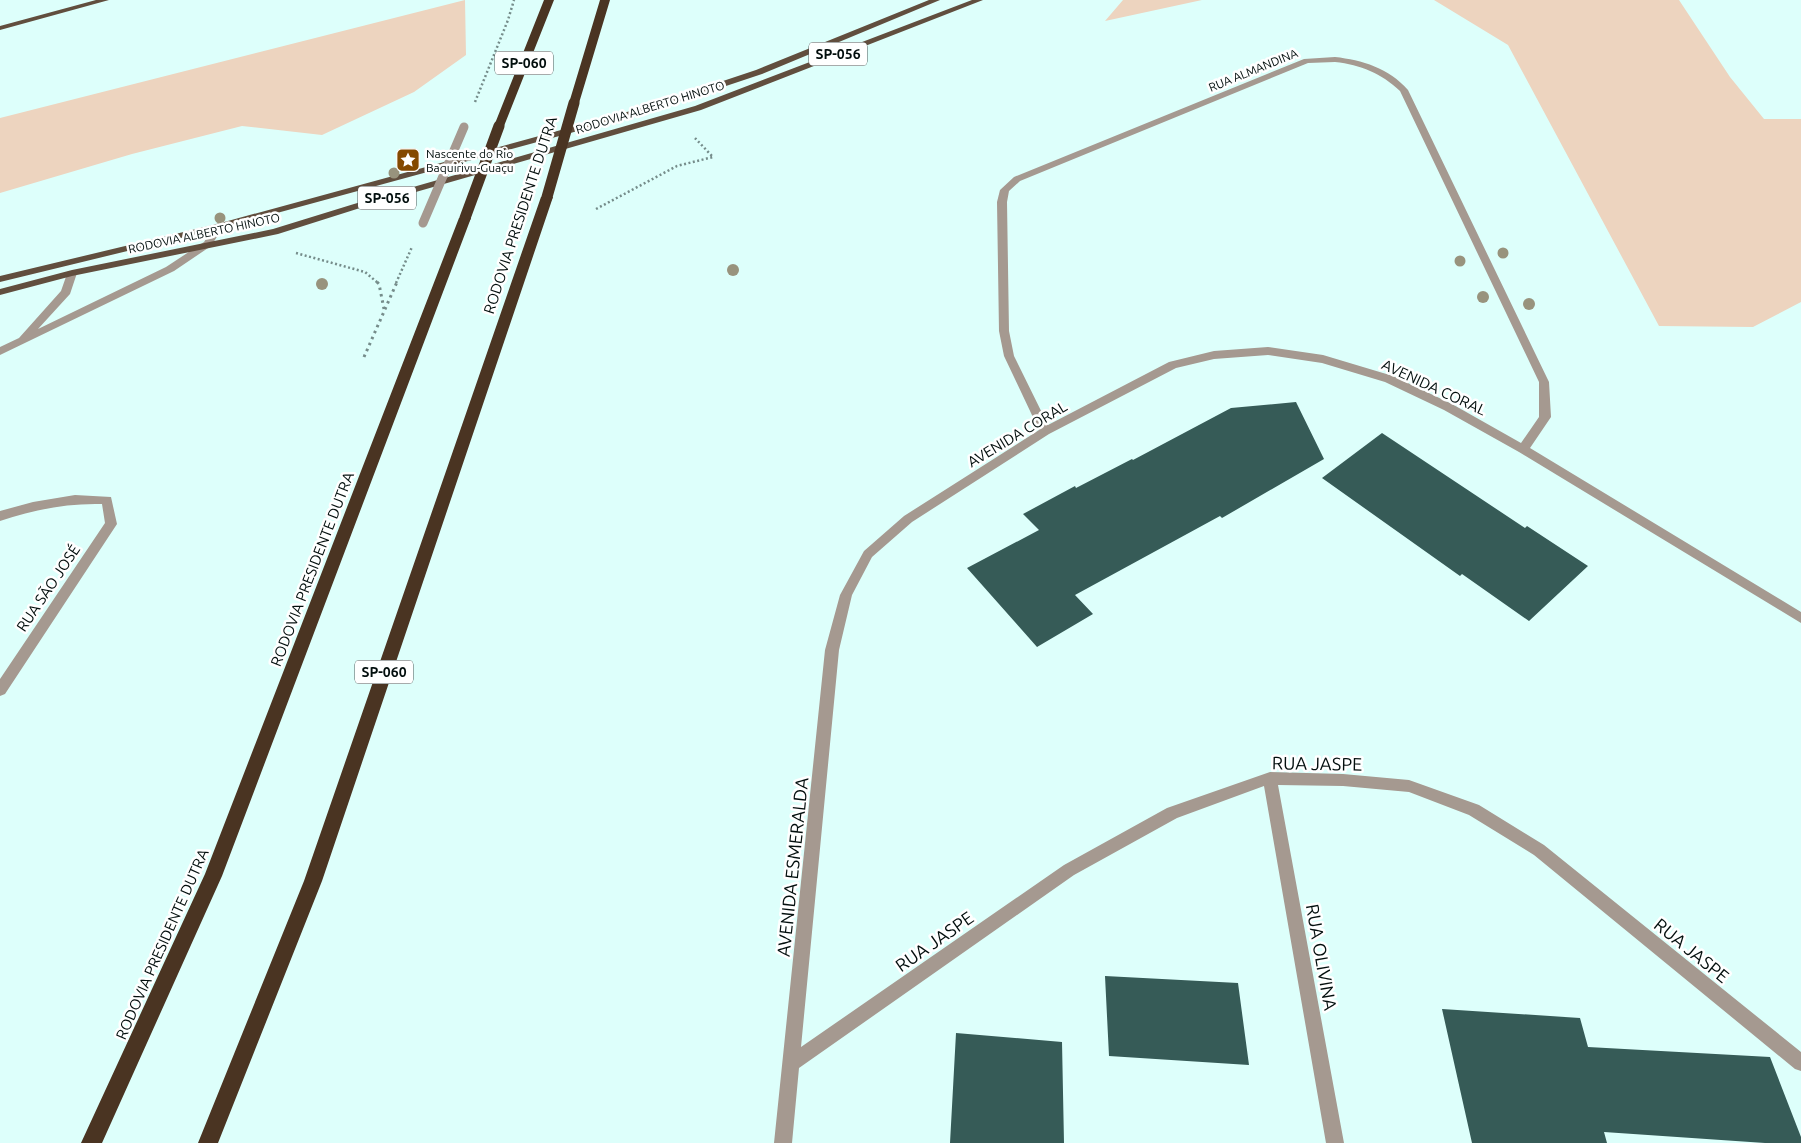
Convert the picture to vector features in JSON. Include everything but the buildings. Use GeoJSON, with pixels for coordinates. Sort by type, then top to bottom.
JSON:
{"type":"FeatureCollection","features":[{"type":"Feature","properties":{"kind":"highway","name":"RODOVIA PRESIDENTE DUTRA"},"geometry":{"type":"LineString","coordinates":[[91,1143],[213,876],[466,218],[499,126],[549,0]]}},
{"type":"Feature","properties":{"kind":"highway","name":"RODOVIA PRESIDENTE DUTRA"},"geometry":{"type":"LineString","coordinates":[[208,1143],[313,880],[547,197],[605,0]]}},
{"type":"Feature","properties":{"kind":"main road"},"geometry":{"type":"LineString","coordinates":[[0,28],[105,0]]}},
{"type":"Feature","properties":{"kind":"main road","name":"RODOVIA ALBERTO HINOTO"},"geometry":{"type":"LineString","coordinates":[[0,279],[219,226],[648,109],[759,72],[936,0]]}},
{"type":"Feature","properties":{"kind":"main road","name":"RODOVIA ALBERTO HINOTO"},"geometry":{"type":"LineString","coordinates":[[0,292],[72,273],[208,244],[275,232],[357,206],[698,108],[979,0]]}},
{"type":"Feature","properties":{"kind":"street","name":"RUA ALMANDINA"},"geometry":{"type":"LineString","coordinates":[[1045,431],[1009,356],[1004,331],[1002,202],[1006,190],[1016,179],[1307,61],[1330,59],[1373,67],[1392,78],[1404,90],[1544,382],[1545,418],[1523,448]]}},
{"type":"Feature","properties":{"kind":"street"},"geometry":{"type":"LineString","coordinates":[[423,223],[464,127]]}},
{"type":"Feature","properties":{"kind":"street"},"geometry":{"type":"LineString","coordinates":[[0,351],[170,269],[208,244],[219,226]]}},
{"type":"Feature","properties":{"kind":"street"},"geometry":{"type":"LineString","coordinates":[[19,342],[66,292],[72,273]]}},
{"type":"Feature","properties":{"kind":"street","name":"AVENIDA CORAL"},"geometry":{"type":"LineString","coordinates":[[846,595],[868,554],[908,519],[1045,431],[1173,365],[1214,355],[1268,350],[1323,359],[1389,379],[1448,407],[1523,448],[1801,618]]}},
{"type":"Feature","properties":{"kind":"street","name":"RUA SÃO JOSÉ"},"geometry":{"type":"LineString","coordinates":[[0,516],[32,506],[75,499],[107,500],[111,524],[0,690]]}},
{"type":"Feature","properties":{"kind":"street","name":"AVENIDA ESMERALDA"},"geometry":{"type":"LineString","coordinates":[[784,1143],[832,650],[846,595]]}},
{"type":"Feature","properties":{"kind":"street","name":"RUA JASPE"},"geometry":{"type":"LineString","coordinates":[[792,1063],[1069,870],[1172,813],[1270,778],[1343,780],[1409,786],[1474,810],[1539,850],[1801,1063]]}},
{"type":"Feature","properties":{"kind":"street","name":"RUA OLIVINA"},"geometry":{"type":"LineString","coordinates":[[1270,778],[1335,1143]]}},
{"type":"Feature","properties":{"kind":"path"},"geometry":{"type":"LineString","coordinates":[[464,127],[495,54],[514,0]]}},
{"type":"Feature","properties":{"kind":"path"},"geometry":{"type":"LineString","coordinates":[[596,209],[677,166],[713,157],[693,135]]}},
{"type":"Feature","properties":{"kind":"path"},"geometry":{"type":"LineString","coordinates":[[364,357],[423,223]]}},
{"type":"Feature","properties":{"kind":"path"},"geometry":{"type":"LineString","coordinates":[[292,252],[365,272],[379,284],[384,309]]}},
{"type":"Feature","properties":{"kind":"shaded area"},"geometry":{"type":"Polygon","coordinates":[[[465,0],[466,55],[414,92],[322,135],[242,126],[132,154],[0,193],[0,118],[465,0]]]}},
{"type":"Feature","properties":{"kind":"shaded area"},"geometry":{"type":"Polygon","coordinates":[[[1123,0],[1202,0],[1105,21],[1123,0]]]}},
{"type":"Feature","properties":{"kind":"shaded area"},"geometry":{"type":"Polygon","coordinates":[[[1434,0],[1679,0],[1730,77],[1764,119],[1801,119],[1801,302],[1753,327],[1659,326],[1508,45],[1434,0]]]}},
{"type":"Feature","properties":{"kind":"place","name":"Nascente do Rio Baquirivu-Guaçu"},"geometry":{"type":"Point","coordinates":[408,160]}}]}
